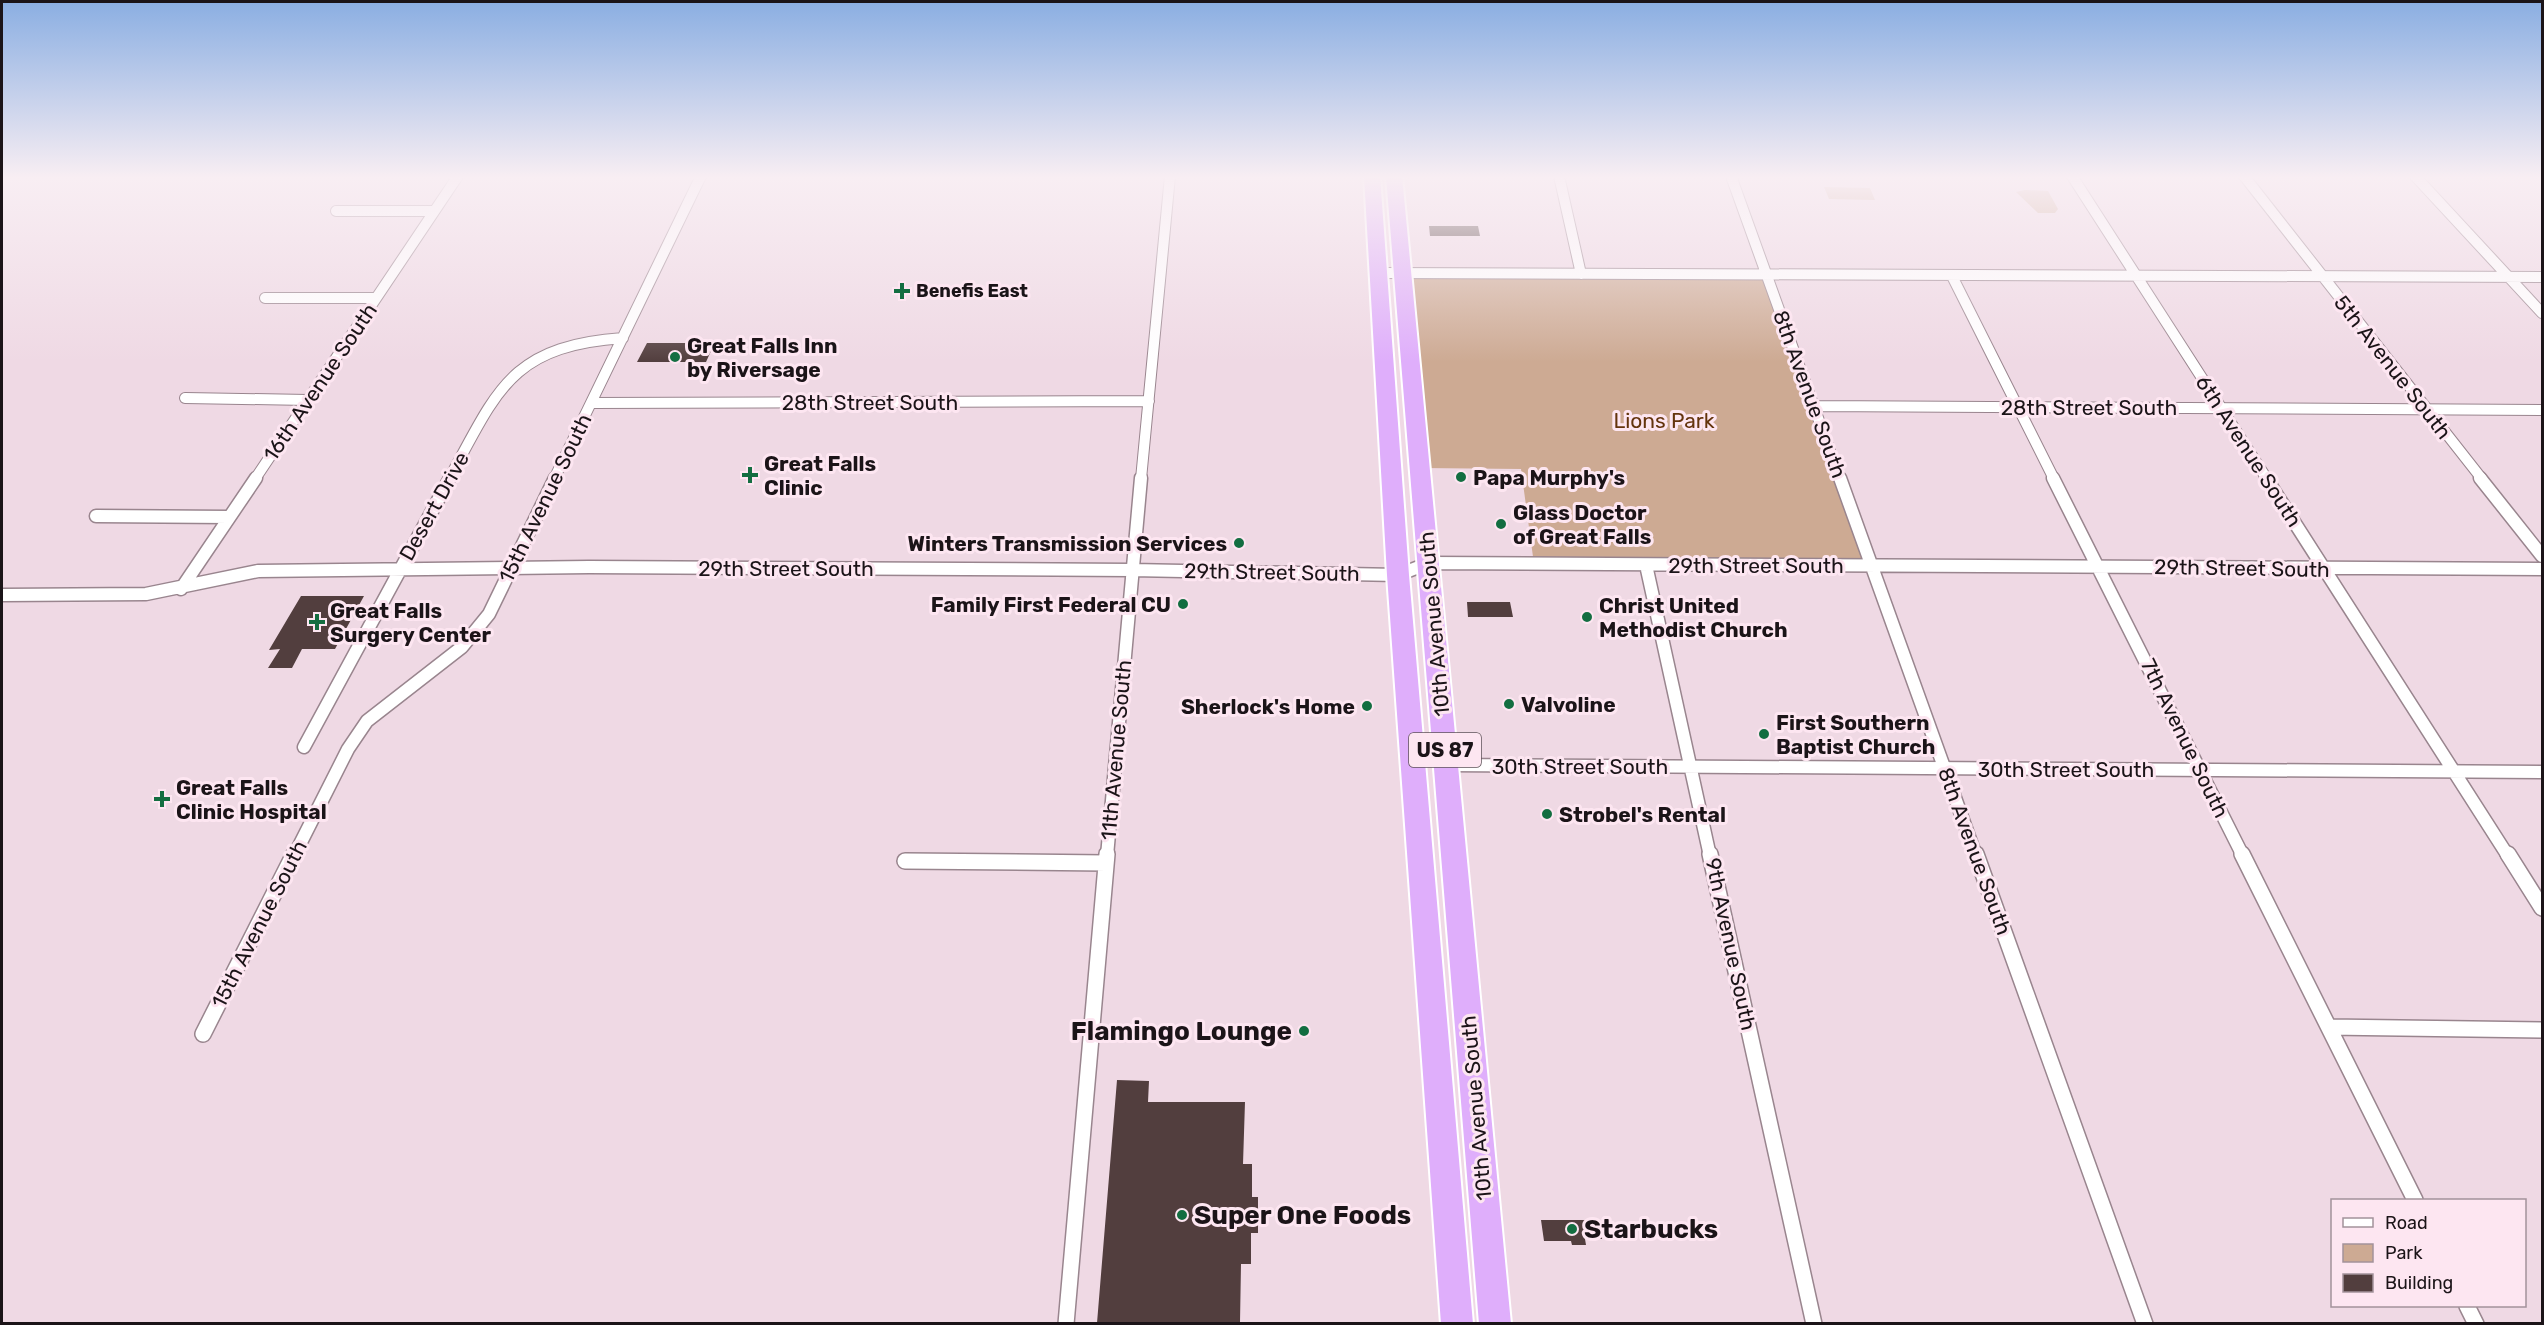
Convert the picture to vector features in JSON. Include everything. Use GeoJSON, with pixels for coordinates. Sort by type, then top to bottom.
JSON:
{"type":"FeatureCollection","features":[{"type":"Feature","properties":{"kind":"highway","name":"10th Avenue South"},"geometry":{"type":"LineString","coordinates":[[1384,238],[1391,273],[1430,563],[1495,1323]]}},
{"type":"Feature","properties":{"kind":"highway","name":"10th Avenue South"},"geometry":{"type":"LineString","coordinates":[[1392,238],[1398,575],[1457,1323]]}},
{"type":"Feature","properties":{"kind":"street","name":"16th Avenue South"},"geometry":{"type":"LineString","coordinates":[[181,589],[416,238]]}},
{"type":"Feature","properties":{"kind":"street","name":"15th Avenue South"},"geometry":{"type":"LineString","coordinates":[[203,1034],[348,749],[367,721],[462,647],[489,614],[671,238]]}},
{"type":"Feature","properties":{"kind":"street","name":"11th Avenue South"},"geometry":{"type":"LineString","coordinates":[[1066,1323],[1132,570],[1164,238]]}},
{"type":"Feature","properties":{"kind":"street"},"geometry":{"type":"LineString","coordinates":[[1573,238],[1581,274]]}},
{"type":"Feature","properties":{"kind":"street","name":"8th Avenue South"},"geometry":{"type":"LineString","coordinates":[[1753,238],[2145,1323]]}},
{"type":"Feature","properties":{"kind":"street","name":"6th Avenue South"},"geometry":{"type":"LineString","coordinates":[[2112,238],[2542,908]]}},
{"type":"Feature","properties":{"kind":"street","name":"5th Avenue South"},"geometry":{"type":"LineString","coordinates":[[2292,238],[2542,556]]}},
{"type":"Feature","properties":{"kind":"street"},"geometry":{"type":"LineString","coordinates":[[2473,238],[2542,313]]}},
{"type":"Feature","properties":{"kind":"street"},"geometry":{"type":"LineString","coordinates":[[1391,273],[2542,277]]}},
{"type":"Feature","properties":{"kind":"street","name":"7th Avenue South"},"geometry":{"type":"LineString","coordinates":[[1952,276],[2100,566],[2415,1199]]}},
{"type":"Feature","properties":{"kind":"street"},"geometry":{"type":"LineString","coordinates":[[265,298],[376,298]]}},
{"type":"Feature","properties":{"kind":"street","name":"Desert Drive"},"geometry":{"type":"LineString","coordinates":[[304,747],[494,397],[506,380],[524,364],[547,351],[591,340],[623,338]]}},
{"type":"Feature","properties":{"kind":"street"},"geometry":{"type":"LineString","coordinates":[[185,398],[308,400]]}},
{"type":"Feature","properties":{"kind":"street","name":"28th Street South"},"geometry":{"type":"LineString","coordinates":[[591,403],[1149,402]]}},
{"type":"Feature","properties":{"kind":"street","name":"28th Street South"},"geometry":{"type":"LineString","coordinates":[[1815,406],[2542,410]]}},
{"type":"Feature","properties":{"kind":"street"},"geometry":{"type":"LineString","coordinates":[[96,516],[229,517]]}},
{"type":"Feature","properties":{"kind":"street","name":"29th Street South"},"geometry":{"type":"LineString","coordinates":[[2,596],[146,594],[181,589],[229,575],[258,571],[612,567],[1132,570],[1398,575],[1430,563],[2542,569]]}},
{"type":"Feature","properties":{"kind":"street","name":"9th Avenue South"},"geometry":{"type":"LineString","coordinates":[[1646,565],[1814,1323]]}},
{"type":"Feature","properties":{"kind":"street","name":"30th Street South"},"geometry":{"type":"LineString","coordinates":[[1446,765],[2542,772]]}},
{"type":"Feature","properties":{"kind":"street"},"geometry":{"type":"LineString","coordinates":[[905,861],[1106,863]]}},
{"type":"Feature","properties":{"kind":"street"},"geometry":{"type":"LineString","coordinates":[[2329,1027],[2542,1030]]}},
{"type":"Feature","properties":{"kind":"street"},"geometry":{"type":"LineString","coordinates":[[2468,1307],[2476,1323]]}},
{"type":"Feature","properties":{"kind":"green space","name":"Lions Park"},"geometry":{"type":"Polygon","coordinates":[[[1403,273],[1766,274],[1872,566],[1534,564],[1521,469],[1421,468],[1403,273]]]}},
{"type":"Feature","properties":{"kind":"building","name":"Great Falls Inn by Riversage"},"geometry":{"type":"Polygon","coordinates":[[[647,343],[708,343],[705,351],[711,351],[706,362],[637,362],[647,343]]]}},
{"type":"Feature","properties":{"kind":"building","name":"Great Falls Surgery Center"},"geometry":{"type":"Polygon","coordinates":[[[301,596],[364,596],[335,649],[302,649],[292,668],[268,668],[280,649],[269,650],[301,596]]]}},
{"type":"Feature","properties":{"kind":"building"},"geometry":{"type":"Polygon","coordinates":[[[1467,602],[1510,602],[1513,617],[1468,617],[1467,602]]]}},
{"type":"Feature","properties":{"kind":"building","name":"Super One Foods"},"geometry":{"type":"Polygon","coordinates":[[[1117,1080],[1149,1081],[1148,1102],[1245,1102],[1243,1164],[1252,1164],[1252,1197],[1258,1197],[1258,1233],[1251,1233],[1251,1264],[1241,1264],[1240,1323],[1097,1323],[1117,1080]]]}},
{"type":"Feature","properties":{"kind":"building","name":"Starbucks"},"geometry":{"type":"Polygon","coordinates":[[[1541,1220],[1599,1220],[1602,1239],[1585,1239],[1586,1245],[1572,1245],[1571,1241],[1544,1241],[1541,1220]]]}},
{"type":"Feature","properties":{"kind":"place","name":"Benefis East"},"geometry":{"type":"Point","coordinates":[902,291]}},
{"type":"Feature","properties":{"kind":"place","name":"Great Falls Inn by Riversage"},"geometry":{"type":"Point","coordinates":[675,357]}},
{"type":"Feature","properties":{"kind":"place","name":"Great Falls Clinic"},"geometry":{"type":"Point","coordinates":[750,475]}},
{"type":"Feature","properties":{"kind":"place","name":"Papa Murphy's"},"geometry":{"type":"Point","coordinates":[1461,477]}},
{"type":"Feature","properties":{"kind":"place","name":"Glass Doctor of Great Falls"},"geometry":{"type":"Point","coordinates":[1501,524]}},
{"type":"Feature","properties":{"kind":"place","name":"Winters Transmission Services"},"geometry":{"type":"Point","coordinates":[1239,543]}},
{"type":"Feature","properties":{"kind":"place","name":"Family First Federal CU"},"geometry":{"type":"Point","coordinates":[1183,604]}},
{"type":"Feature","properties":{"kind":"place","name":"Christ United Methodist Church"},"geometry":{"type":"Point","coordinates":[1587,617]}},
{"type":"Feature","properties":{"kind":"place","name":"Great Falls Surgery Center"},"geometry":{"type":"Point","coordinates":[317,622]}},
{"type":"Feature","properties":{"kind":"place","name":"Valvoline"},"geometry":{"type":"Point","coordinates":[1509,704]}},
{"type":"Feature","properties":{"kind":"place","name":"Sherlock's Home"},"geometry":{"type":"Point","coordinates":[1367,706]}},
{"type":"Feature","properties":{"kind":"place","name":"First Southern Baptist Church"},"geometry":{"type":"Point","coordinates":[1764,734]}},
{"type":"Feature","properties":{"kind":"place","name":"Great Falls Clinic Hospital"},"geometry":{"type":"Point","coordinates":[162,799]}},
{"type":"Feature","properties":{"kind":"place","name":"Strobel's Rental"},"geometry":{"type":"Point","coordinates":[1547,814]}},
{"type":"Feature","properties":{"kind":"place","name":"Flamingo Lounge"},"geometry":{"type":"Point","coordinates":[1304,1031]}},
{"type":"Feature","properties":{"kind":"place","name":"Super One Foods"},"geometry":{"type":"Point","coordinates":[1182,1215]}},
{"type":"Feature","properties":{"kind":"place","name":"Starbucks"},"geometry":{"type":"Point","coordinates":[1572,1229]}}]}
